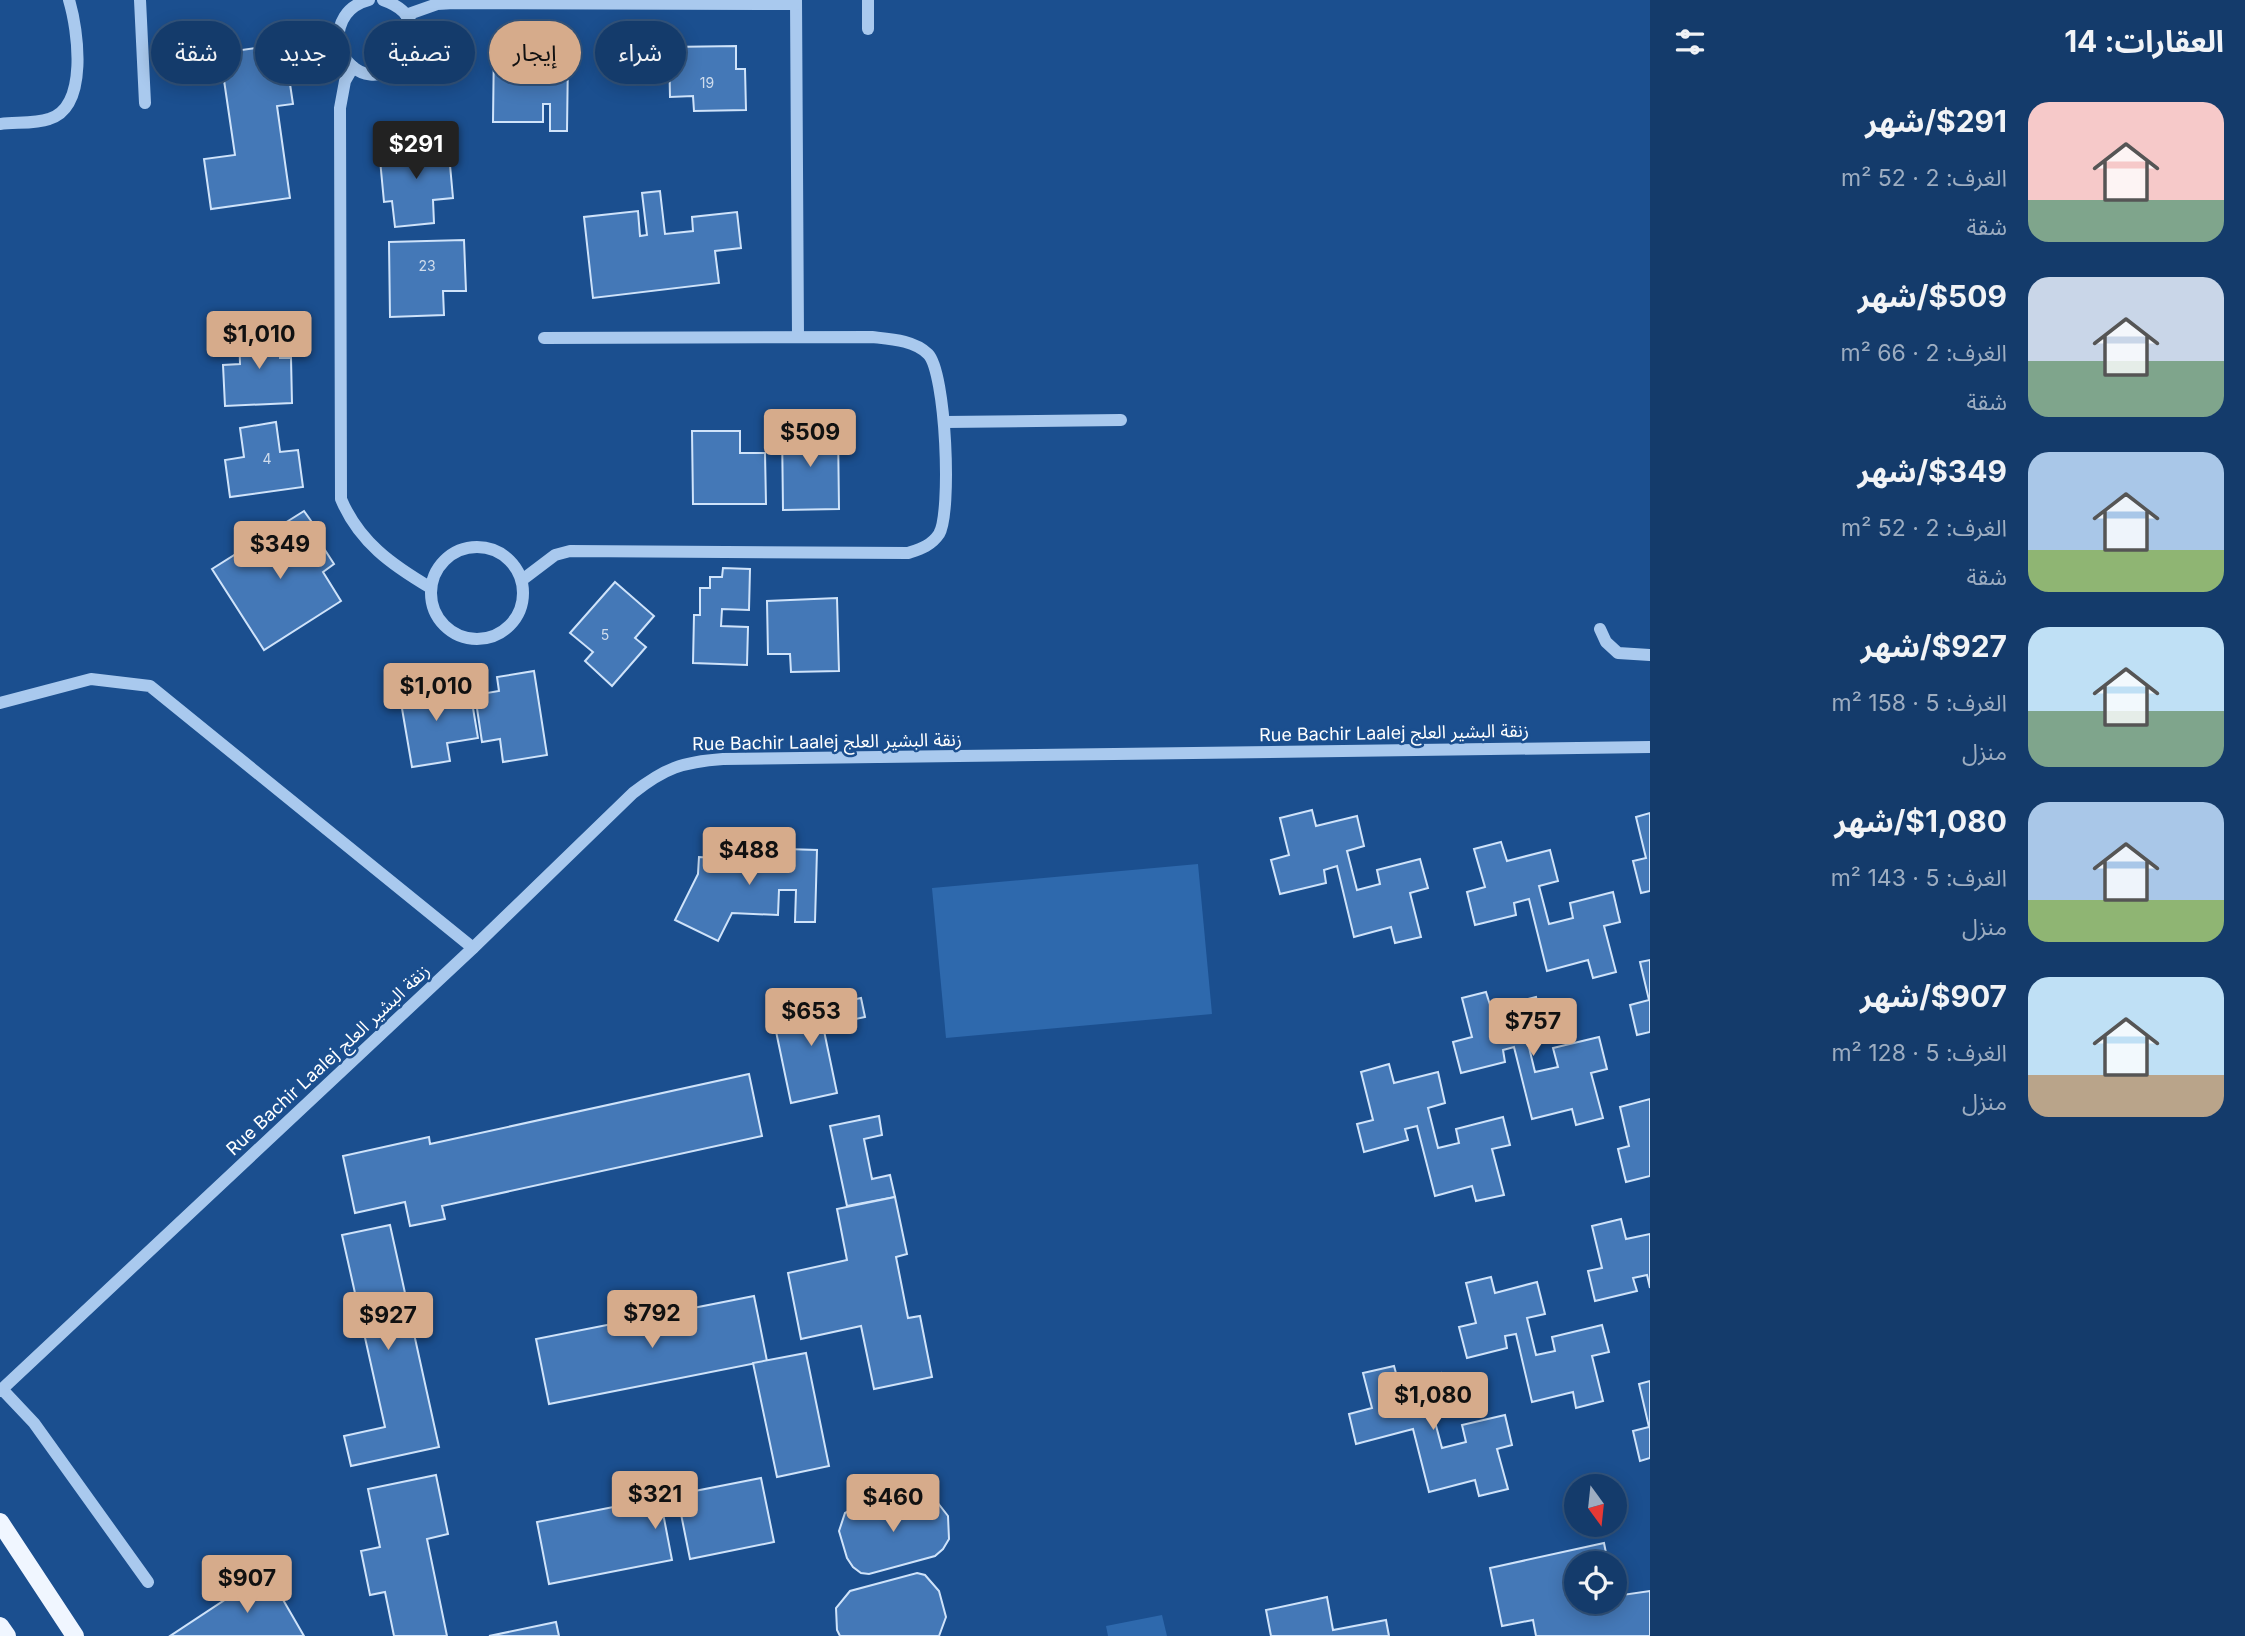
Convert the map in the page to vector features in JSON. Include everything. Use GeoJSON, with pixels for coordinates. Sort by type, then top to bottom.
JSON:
{"type":"FeatureCollection","features":[{"type":"Feature","properties":{"kind":"main road"},"geometry":{"type":"LineString","coordinates":[[0,1522],[75,1636]]}},
{"type":"Feature","properties":{"kind":"main road"},"geometry":{"type":"LineString","coordinates":[[0,1626],[7,1636]]}},
{"type":"Feature","properties":{"kind":"street"},"geometry":{"type":"LineString","coordinates":[[0,124],[50,119],[67,107],[78,68],[77,27],[69,0]]}},
{"type":"Feature","properties":{"kind":"street"},"geometry":{"type":"LineString","coordinates":[[140,0],[145,103]]}},
{"type":"Feature","properties":{"kind":"street"},"geometry":{"type":"LineString","coordinates":[[369,0],[349,10],[337,33],[338,46],[352,67],[375,75],[386,73],[406,59],[413,37],[406,15],[397,6],[383,0]]}},
{"type":"Feature","properties":{"kind":"street"},"geometry":{"type":"LineString","coordinates":[[868,0],[868,29]]}},
{"type":"Feature","properties":{"kind":"street"},"geometry":{"type":"LineString","coordinates":[[406,15],[437,4],[454,3],[796,2],[798,337]]}},
{"type":"Feature","properties":{"kind":"street"},"geometry":{"type":"LineString","coordinates":[[352,67],[341,94],[340,108],[341,499],[359,533],[377,551],[430,588]]}},
{"type":"Feature","properties":{"kind":"street"},"geometry":{"type":"LineString","coordinates":[[522,580],[555,555],[570,551],[908,553],[927,547],[940,532],[944,514],[945,422],[937,369],[928,354],[913,345],[872,337],[544,338]]}},
{"type":"Feature","properties":{"kind":"street"},"geometry":{"type":"LineString","coordinates":[[945,422],[1121,420]]}},
{"type":"Feature","properties":{"kind":"street"},"geometry":{"type":"LineString","coordinates":[[473,547],[489,548],[503,555],[515,566],[522,580],[522,602],[514,622],[503,633],[473,640],[446,629],[434,610],[430,588],[435,573],[444,560],[457,551],[473,547]]}},
{"type":"Feature","properties":{"kind":"street"},"geometry":{"type":"LineString","coordinates":[[1600,629],[1606,642],[1618,653],[1650,655]]}},
{"type":"Feature","properties":{"kind":"street"},"geometry":{"type":"LineString","coordinates":[[0,703],[91,679],[150,686],[473,948]]}},
{"type":"Feature","properties":{"kind":"street","name":"Rue Bachir Laalej زنقة البشير العلج"},"geometry":{"type":"LineString","coordinates":[[1,1390],[473,948],[633,793],[660,772],[687,762],[1650,747]]}},
{"type":"Feature","properties":{"kind":"street"},"geometry":{"type":"LineString","coordinates":[[1,1390],[34,1423],[148,1582]]}},
{"type":"Feature","properties":{"kind":"shaded area"},"geometry":{"type":"Polygon","coordinates":[[[1198,864],[1212,1014],[946,1038],[932,888],[1198,864]]]}},
{"type":"Feature","properties":{"kind":"shaded area"},"geometry":{"type":"Polygon","coordinates":[[[1162,1615],[1167,1636],[1108,1636],[1106,1626],[1162,1615]]]}},
{"type":"Feature","properties":{"kind":"building"},"geometry":{"type":"Polygon","coordinates":[[[736,46],[736,69],[745,69],[746,110],[694,111],[693,96],[670,97],[670,84],[686,84],[686,47],[736,46]]]}},
{"type":"Feature","properties":{"kind":"building"},"geometry":{"type":"Polygon","coordinates":[[[255,48],[255,84],[290,84],[293,104],[277,106],[290,198],[211,209],[204,159],[235,155],[225,84],[241,84],[241,50],[255,48]]]}},
{"type":"Feature","properties":{"kind":"building"},"geometry":{"type":"Polygon","coordinates":[[[493,84],[568,84],[567,131],[550,131],[550,104],[543,104],[543,122],[493,122],[493,84]]]}},
{"type":"Feature","properties":{"kind":"building"},"geometry":{"type":"Polygon","coordinates":[[[448,143],[453,198],[433,200],[434,223],[395,227],[392,201],[384,202],[379,149],[448,143]]]}},
{"type":"Feature","properties":{"kind":"building"},"geometry":{"type":"Polygon","coordinates":[[[660,191],[665,234],[693,231],[692,217],[737,212],[741,248],[715,251],[719,283],[593,298],[584,217],[638,211],[640,236],[647,235],[642,193],[660,191]]]}},
{"type":"Feature","properties":{"kind":"building"},"geometry":{"type":"Polygon","coordinates":[[[464,240],[466,291],[443,291],[444,315],[390,317],[389,242],[464,240]]]}},
{"type":"Feature","properties":{"kind":"building"},"geometry":{"type":"Polygon","coordinates":[[[279,327],[280,358],[291,358],[292,403],[225,406],[223,365],[240,364],[239,328],[279,327]]]}},
{"type":"Feature","properties":{"kind":"building"},"geometry":{"type":"Polygon","coordinates":[[[276,422],[280,452],[298,450],[303,487],[230,497],[225,460],[244,457],[240,428],[276,422]]]}},
{"type":"Feature","properties":{"kind":"building"},"geometry":{"type":"Polygon","coordinates":[[[782,429],[838,429],[839,509],[783,510],[782,429]]]}},
{"type":"Feature","properties":{"kind":"building"},"geometry":{"type":"Polygon","coordinates":[[[692,431],[740,431],[740,453],[765,453],[766,504],[693,504],[692,431]]]}},
{"type":"Feature","properties":{"kind":"building"},"geometry":{"type":"Polygon","coordinates":[[[304,511],[316,528],[312,530],[334,564],[323,572],[341,601],[264,650],[212,569],[304,511]]]}},
{"type":"Feature","properties":{"kind":"building"},"geometry":{"type":"Polygon","coordinates":[[[723,568],[750,569],[749,610],[722,609],[721,626],[748,627],[747,665],[693,663],[694,615],[700,615],[700,588],[710,588],[710,577],[722,577],[723,568]]]}},
{"type":"Feature","properties":{"kind":"building"},"geometry":{"type":"Polygon","coordinates":[[[615,582],[654,616],[635,638],[646,647],[612,686],[585,661],[593,652],[570,633],[615,582]]]}},
{"type":"Feature","properties":{"kind":"building"},"geometry":{"type":"Polygon","coordinates":[[[837,598],[839,671],[791,672],[790,654],[768,654],[767,601],[837,598]]]}},
{"type":"Feature","properties":{"kind":"building"},"geometry":{"type":"Polygon","coordinates":[[[534,671],[547,755],[503,762],[500,739],[482,742],[475,695],[499,691],[497,677],[534,671]]]}},
{"type":"Feature","properties":{"kind":"building"},"geometry":{"type":"Polygon","coordinates":[[[448,684],[450,699],[471,696],[478,738],[447,743],[450,761],[412,767],[399,691],[448,684]]]}},
{"type":"Feature","properties":{"kind":"building"},"geometry":{"type":"Polygon","coordinates":[[[1312,810],[1316,826],[1357,816],[1364,846],[1347,851],[1357,890],[1380,884],[1377,870],[1420,859],[1428,888],[1410,893],[1421,937],[1395,943],[1391,927],[1354,937],[1337,866],[1324,870],[1326,883],[1280,894],[1271,860],[1289,855],[1280,818],[1312,810]]]}},
{"type":"Feature","properties":{"kind":"building"},"geometry":{"type":"Polygon","coordinates":[[[1650,813],[1650,891],[1641,893],[1633,861],[1646,858],[1636,817],[1650,813]]]}},
{"type":"Feature","properties":{"kind":"building"},"geometry":{"type":"Polygon","coordinates":[[[1501,842],[1507,861],[1550,850],[1558,881],[1539,886],[1549,924],[1573,918],[1570,903],[1613,892],[1620,922],[1604,926],[1616,972],[1593,978],[1588,960],[1547,971],[1529,899],[1514,903],[1516,915],[1475,925],[1467,892],[1485,887],[1474,849],[1501,842]]]}},
{"type":"Feature","properties":{"kind":"building"},"geometry":{"type":"Polygon","coordinates":[[[717,847],[817,850],[815,922],[795,922],[796,890],[779,890],[778,915],[732,913],[718,941],[675,920],[698,874],[699,857],[717,858],[717,847]]]}},
{"type":"Feature","properties":{"kind":"building"},"geometry":{"type":"Polygon","coordinates":[[[1650,960],[1650,1032],[1637,1035],[1630,1005],[1649,1000],[1640,962],[1650,960]]]}},
{"type":"Feature","properties":{"kind":"building"},"geometry":{"type":"Polygon","coordinates":[[[1486,992],[1491,1008],[1536,997],[1543,1026],[1525,1031],[1535,1072],[1558,1067],[1553,1048],[1599,1037],[1607,1069],[1591,1073],[1603,1118],[1576,1125],[1572,1109],[1532,1119],[1514,1047],[1503,1050],[1505,1062],[1461,1073],[1453,1042],[1472,1037],[1462,998],[1486,992]]]}},
{"type":"Feature","properties":{"kind":"building"},"geometry":{"type":"Polygon","coordinates":[[[861,998],[865,1017],[823,1026],[837,1093],[791,1103],[773,1017],[861,998]]]}},
{"type":"Feature","properties":{"kind":"building"},"geometry":{"type":"Polygon","coordinates":[[[1389,1064],[1394,1083],[1438,1072],[1445,1103],[1428,1108],[1438,1148],[1459,1143],[1456,1129],[1503,1117],[1510,1145],[1492,1149],[1504,1195],[1476,1201],[1472,1186],[1435,1196],[1417,1126],[1405,1129],[1408,1140],[1364,1152],[1357,1124],[1373,1120],[1361,1072],[1389,1064]]]}},
{"type":"Feature","properties":{"kind":"building"},"geometry":{"type":"Polygon","coordinates":[[[749,1074],[762,1136],[442,1206],[445,1219],[410,1226],[405,1202],[355,1213],[343,1156],[429,1137],[430,1144],[749,1074]]]}},
{"type":"Feature","properties":{"kind":"building"},"geometry":{"type":"Polygon","coordinates":[[[1650,1099],[1650,1176],[1626,1182],[1618,1149],[1629,1146],[1620,1107],[1650,1099]]]}},
{"type":"Feature","properties":{"kind":"building"},"geometry":{"type":"Polygon","coordinates":[[[879,1116],[882,1135],[864,1139],[872,1179],[890,1175],[895,1197],[847,1206],[830,1126],[879,1116]]]}},
{"type":"Feature","properties":{"kind":"building"},"geometry":{"type":"Polygon","coordinates":[[[895,1197],[907,1254],[896,1257],[908,1318],[920,1316],[932,1377],[874,1389],[861,1326],[801,1339],[788,1273],[847,1260],[837,1209],[895,1197]]]}},
{"type":"Feature","properties":{"kind":"building"},"geometry":{"type":"Polygon","coordinates":[[[1621,1219],[1626,1239],[1650,1234],[1650,1288],[1647,1275],[1633,1278],[1637,1291],[1595,1301],[1588,1271],[1602,1268],[1592,1226],[1621,1219]]]}},
{"type":"Feature","properties":{"kind":"building"},"geometry":{"type":"Polygon","coordinates":[[[390,1225],[439,1447],[351,1466],[344,1436],[385,1427],[342,1235],[390,1225]]]}},
{"type":"Feature","properties":{"kind":"building"},"geometry":{"type":"Polygon","coordinates":[[[1491,1277],[1495,1293],[1537,1282],[1545,1314],[1527,1318],[1536,1355],[1555,1351],[1552,1337],[1602,1325],[1609,1352],[1592,1356],[1603,1401],[1576,1408],[1573,1392],[1532,1402],[1516,1334],[1505,1336],[1507,1348],[1467,1358],[1459,1327],[1476,1323],[1466,1283],[1491,1277]]]}},
{"type":"Feature","properties":{"kind":"building"},"geometry":{"type":"Polygon","coordinates":[[[754,1296],[767,1361],[549,1404],[536,1339],[754,1296]]]}},
{"type":"Feature","properties":{"kind":"building"},"geometry":{"type":"Polygon","coordinates":[[[806,1353],[829,1466],[777,1477],[753,1363],[806,1353]]]}},
{"type":"Feature","properties":{"kind":"building"},"geometry":{"type":"Polygon","coordinates":[[[1394,1366],[1399,1384],[1441,1373],[1449,1403],[1431,1407],[1442,1448],[1466,1442],[1462,1425],[1505,1415],[1512,1445],[1497,1449],[1508,1489],[1479,1496],[1475,1480],[1429,1492],[1413,1429],[1356,1444],[1349,1414],[1372,1408],[1363,1373],[1394,1366]]]}},
{"type":"Feature","properties":{"kind":"building"},"geometry":{"type":"Polygon","coordinates":[[[1650,1381],[1650,1458],[1640,1461],[1633,1431],[1649,1427],[1639,1384],[1650,1381]]]}},
{"type":"Feature","properties":{"kind":"building"},"geometry":{"type":"Polygon","coordinates":[[[436,1475],[448,1534],[427,1539],[447,1636],[394,1636],[385,1592],[370,1595],[361,1551],[380,1547],[368,1489],[436,1475]]]}},
{"type":"Feature","properties":{"kind":"building"},"geometry":{"type":"Polygon","coordinates":[[[761,1478],[774,1542],[690,1559],[680,1509],[663,1513],[672,1560],[549,1584],[537,1522],[761,1478]]]}},
{"type":"Feature","properties":{"kind":"building"},"geometry":{"type":"Polygon","coordinates":[[[922,1499],[937,1502],[948,1516],[949,1539],[943,1549],[935,1556],[869,1574],[861,1573],[853,1567],[847,1558],[839,1531],[845,1513],[858,1506],[922,1499]]]}},
{"type":"Feature","properties":{"kind":"building"},"geometry":{"type":"Polygon","coordinates":[[[1604,1543],[1606,1551],[1568,1551],[1604,1543]]]}},
{"type":"Feature","properties":{"kind":"building"},"geometry":{"type":"Polygon","coordinates":[[[1564,1552],[1564,1614],[1627,1614],[1627,1594],[1650,1591],[1650,1636],[1536,1636],[1533,1620],[1502,1626],[1490,1568],[1564,1552]]]}},
{"type":"Feature","properties":{"kind":"building"},"geometry":{"type":"Polygon","coordinates":[[[267,1572],[304,1636],[170,1636],[267,1572]]]}},
{"type":"Feature","properties":{"kind":"building"},"geometry":{"type":"Polygon","coordinates":[[[917,1573],[925,1575],[939,1591],[946,1617],[939,1636],[840,1636],[837,1630],[836,1608],[850,1591],[917,1573]]]}},
{"type":"Feature","properties":{"kind":"building"},"geometry":{"type":"Polygon","coordinates":[[[1327,1597],[1333,1630],[1386,1620],[1389,1636],[1271,1636],[1266,1610],[1327,1597]]]}},
{"type":"Feature","properties":{"kind":"building"},"geometry":{"type":"Polygon","coordinates":[[[556,1622],[559,1636],[489,1636],[556,1622]]]}}]}
